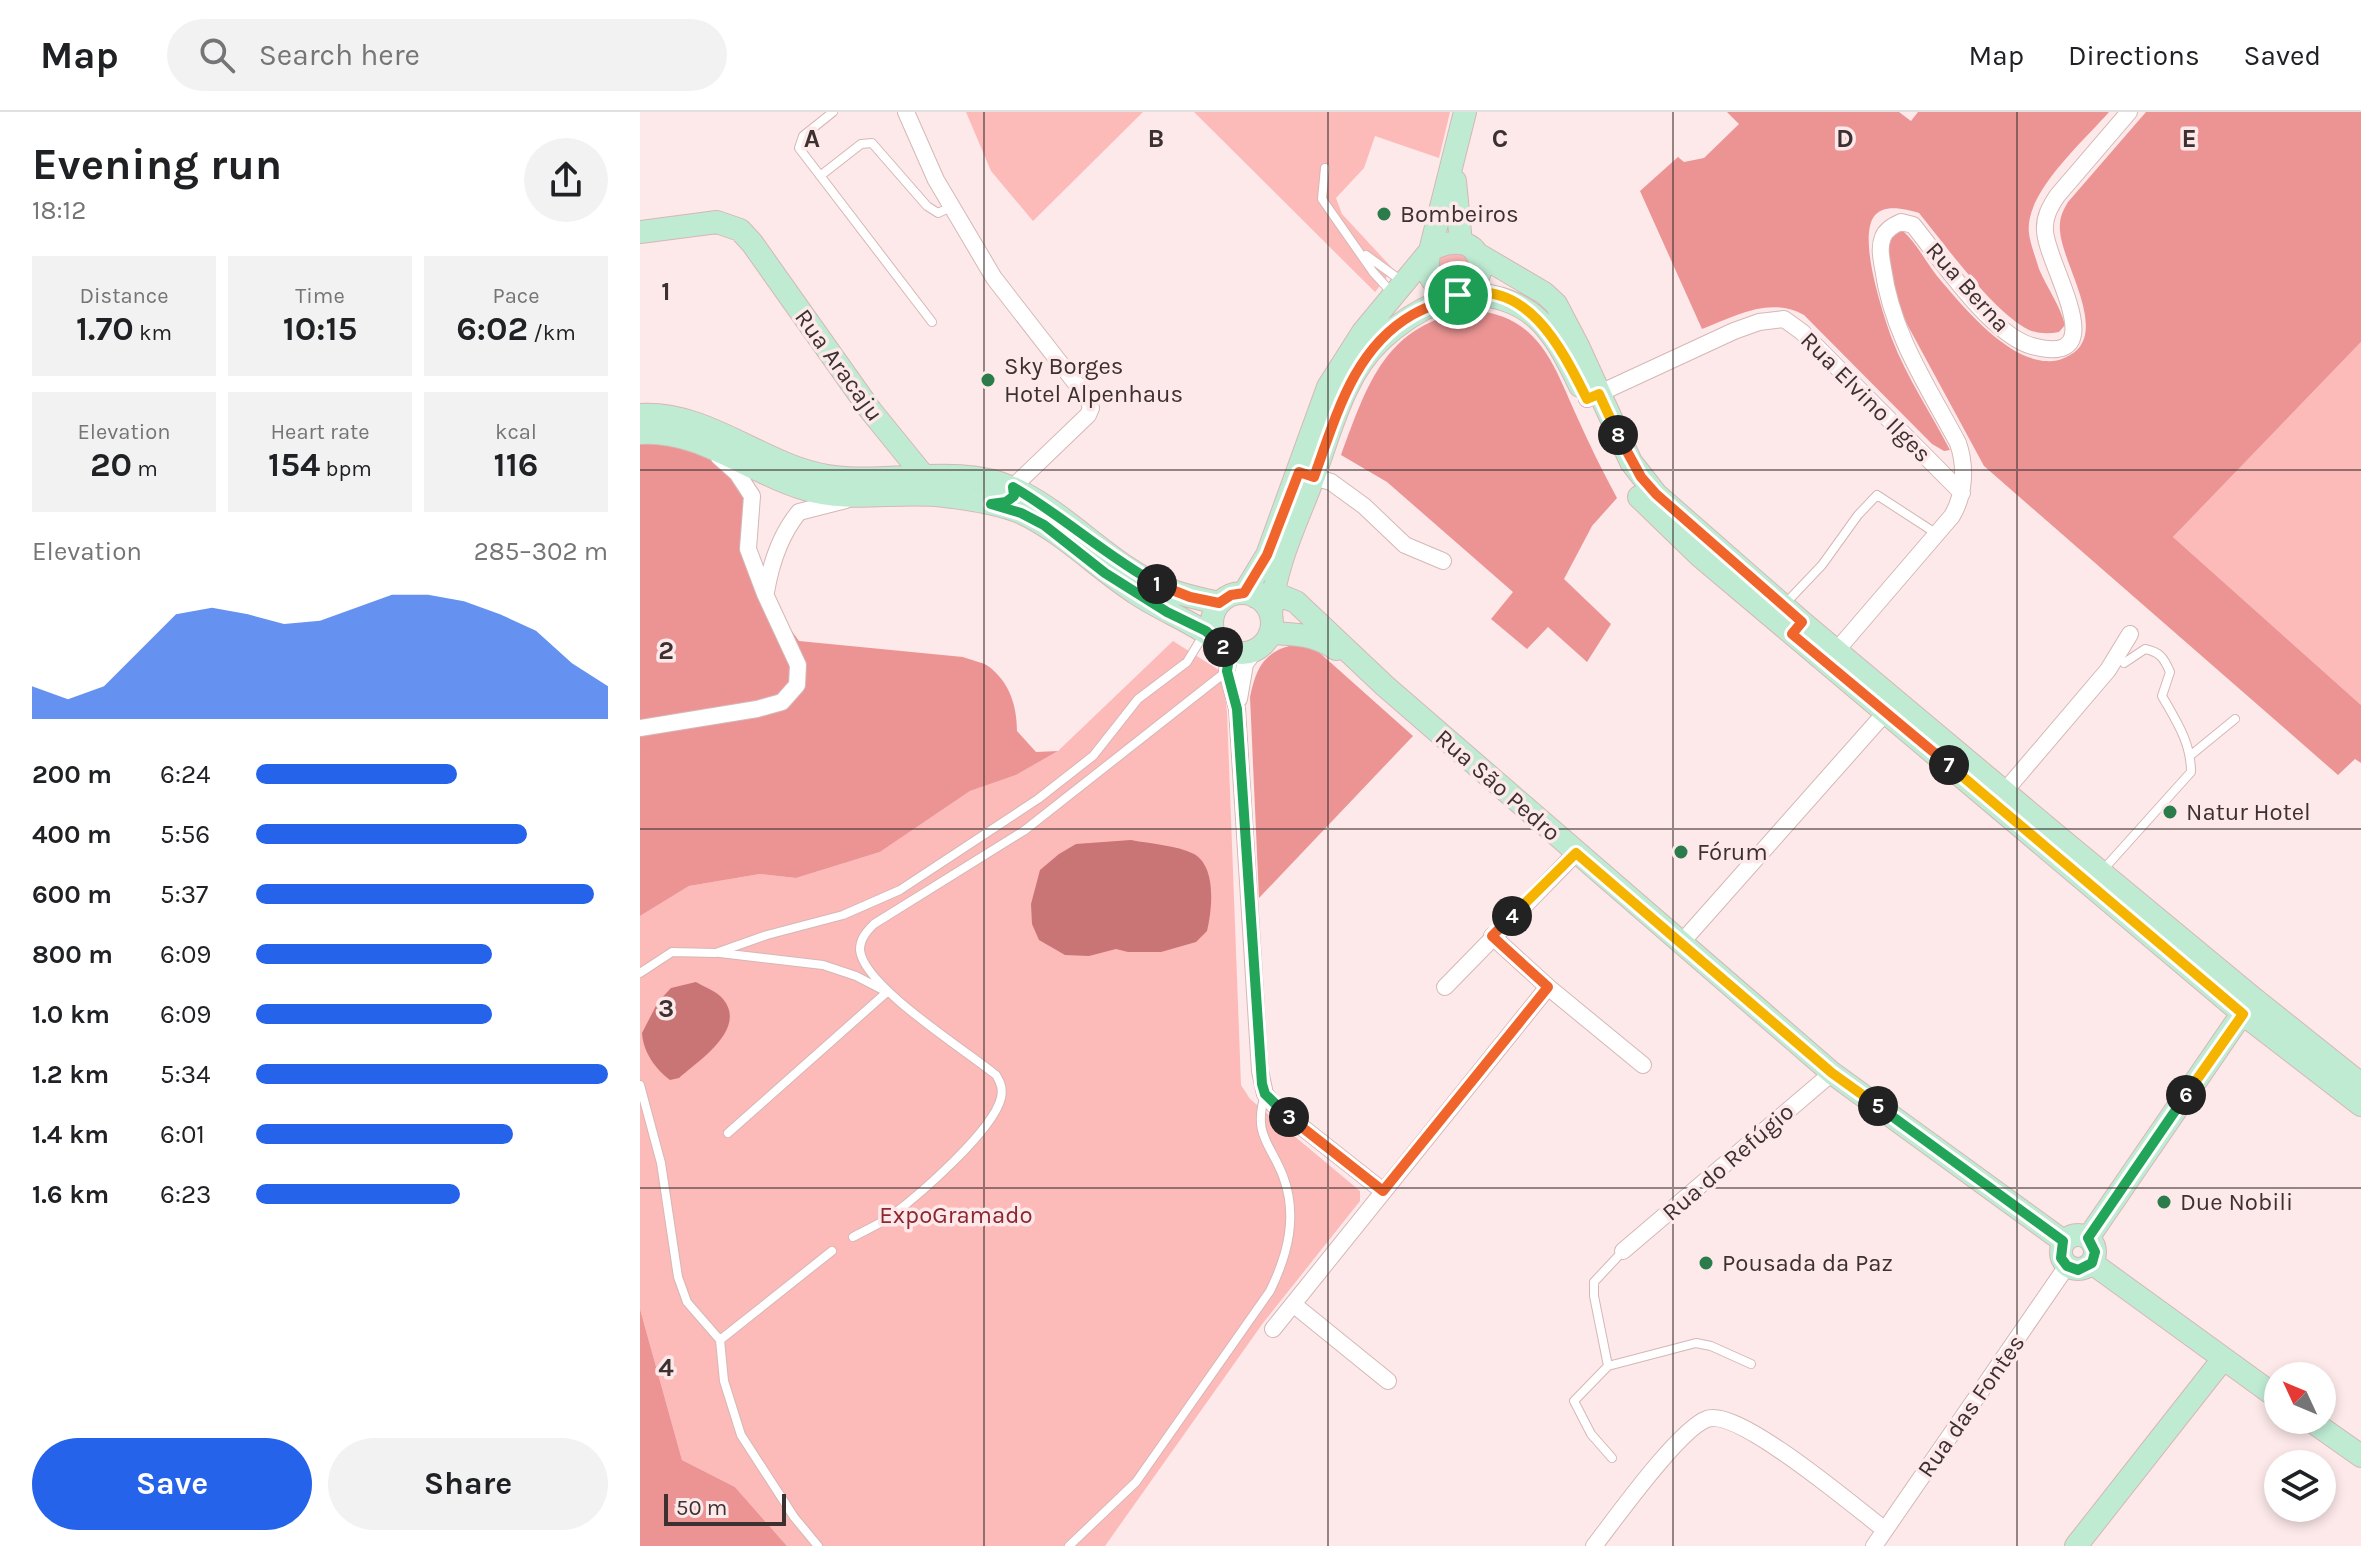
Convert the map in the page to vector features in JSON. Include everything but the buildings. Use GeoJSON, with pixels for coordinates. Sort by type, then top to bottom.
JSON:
{"type":"FeatureCollection","features":[{"type":"Feature","properties":{"kind":"main road"},"geometry":{"type":"LineString","coordinates":[[1465,112],[1427,263],[1428,273],[1441,290],[1493,295],[1522,306],[1536,317],[1593,396]]}},
{"type":"Feature","properties":{"kind":"main road"},"geometry":{"type":"LineString","coordinates":[[1257,594],[1267,555],[1348,387],[1377,343],[1413,314],[1461,294],[1476,282],[1480,273],[1469,248],[1454,163]]}},
{"type":"Feature","properties":{"kind":"main road","name":"Rua Aracaju"},"geometry":{"type":"LineString","coordinates":[[640,232],[717,222],[740,230],[871,411],[921,475],[944,495]]}},
{"type":"Feature","properties":{"kind":"main road"},"geometry":{"type":"LineString","coordinates":[[1296,602],[1283,590],[1282,559],[1328,387],[1363,332],[1430,251],[1449,241],[1469,248],[1544,293],[1556,304],[1629,485],[1643,503],[1783,606],[1797,628],[1837,650],[1892,706],[2005,791],[2057,846]]}},
{"type":"Feature","properties":{"kind":"main road"},"geometry":{"type":"LineString","coordinates":[[640,415],[686,419],[790,466],[829,477],[959,477],[1013,487],[1047,507],[1137,573],[1236,636]]}},
{"type":"Feature","properties":{"kind":"main road"},"geometry":{"type":"LineString","coordinates":[[640,433],[673,434],[703,444],[770,476],[808,490],[861,495],[944,495],[1021,513],[1044,525],[1117,581],[1177,618],[1236,636]]}},
{"type":"Feature","properties":{"kind":"main road"},"geometry":{"type":"LineString","coordinates":[[991,504],[1010,500],[1014,496],[1013,487]]}},
{"type":"Feature","properties":{"kind":"main road"},"geometry":{"type":"LineString","coordinates":[[1705,550],[2057,846],[2104,881],[2248,1006],[2355,1089]]}},
{"type":"Feature","properties":{"kind":"main road"},"geometry":{"type":"LineString","coordinates":[[1236,636],[1257,594],[1282,559]]}},
{"type":"Feature","properties":{"kind":"main road"},"geometry":{"type":"LineString","coordinates":[[1236,636],[1231,595],[1257,594]]}},
{"type":"Feature","properties":{"kind":"main road","name":"Rua São Pedro"},"geometry":{"type":"LineString","coordinates":[[1257,594],[1296,602],[1385,686],[1832,1073],[2063,1241]]}},
{"type":"Feature","properties":{"kind":"main road","name":"Rua São Pedro"},"geometry":{"type":"LineString","coordinates":[[1236,636],[1308,635],[1321,639],[1385,686]]}},
{"type":"Feature","properties":{"kind":"main road"},"geometry":{"type":"LineString","coordinates":[[2088,1238],[2248,1006]]}},
{"type":"Feature","properties":{"kind":"main road"},"geometry":{"type":"LineString","coordinates":[[2078,1235],[2088,1238],[2095,1252],[2092,1263],[2078,1270],[2067,1266],[2061,1258],[2063,1241],[2078,1235]]}},
{"type":"Feature","properties":{"kind":"main road"},"geometry":{"type":"LineString","coordinates":[[2092,1263],[2264,1388]]}},
{"type":"Feature","properties":{"kind":"main road"},"geometry":{"type":"LineString","coordinates":[[2076,1546],[2223,1359]]}},
{"type":"Feature","properties":{"kind":"main road"},"geometry":{"type":"LineString","coordinates":[[2330,1434],[2361,1456]]}},
{"type":"Feature","properties":{"kind":"street"},"geometry":{"type":"LineString","coordinates":[[906,112],[951,207],[994,278],[1088,399],[1091,408],[1088,415],[1013,487]]}},
{"type":"Feature","properties":{"kind":"street","name":"Rua Berna"},"geometry":{"type":"LineString","coordinates":[[1962,493],[1964,458],[1897,330],[1880,248],[1883,235],[1901,222],[1913,225],[1979,307],[2008,335],[2047,350],[2062,347],[2073,339],[2076,327],[2050,256],[2045,230],[2048,211],[2057,196],[2129,112]]}},
{"type":"Feature","properties":{"kind":"street","name":"Rua Elvino Ilges"},"geometry":{"type":"LineString","coordinates":[[1593,396],[1734,331],[1759,322],[1784,319],[1802,332],[1962,493]]}},
{"type":"Feature","properties":{"kind":"street"},"geometry":{"type":"LineString","coordinates":[[640,728],[757,709],[782,702],[797,685],[798,665],[748,549],[752,496],[737,473],[703,444]]}},
{"type":"Feature","properties":{"kind":"street"},"geometry":{"type":"LineString","coordinates":[[1306,475],[1331,482],[1364,506],[1405,545],[1443,561]]}},
{"type":"Feature","properties":{"kind":"street"},"geometry":{"type":"LineString","coordinates":[[1837,650],[1952,516],[1962,493]]}},
{"type":"Feature","properties":{"kind":"street"},"geometry":{"type":"LineString","coordinates":[[765,594],[781,539],[799,512],[861,495]]}},
{"type":"Feature","properties":{"kind":"street"},"geometry":{"type":"LineString","coordinates":[[2005,791],[2108,670],[2130,634]]}},
{"type":"Feature","properties":{"kind":"street"},"geometry":{"type":"LineString","coordinates":[[1236,636],[1245,664],[1237,709]]}},
{"type":"Feature","properties":{"kind":"street"},"geometry":{"type":"LineString","coordinates":[[1236,636],[1237,709],[1260,1071],[1265,1094],[1274,1105],[1383,1191]]}},
{"type":"Feature","properties":{"kind":"street"},"geometry":{"type":"LineString","coordinates":[[1682,942],[1892,706]]}},
{"type":"Feature","properties":{"kind":"street"},"geometry":{"type":"LineString","coordinates":[[1445,987],[1576,853]]}},
{"type":"Feature","properties":{"kind":"street"},"geometry":{"type":"LineString","coordinates":[[1492,936],[1548,987],[1643,1065]]}},
{"type":"Feature","properties":{"kind":"street"},"geometry":{"type":"LineString","coordinates":[[1273,1329],[1548,987]]}},
{"type":"Feature","properties":{"kind":"street","name":"Rua do Refúgio"},"geometry":{"type":"LineString","coordinates":[[1623,1251],[1832,1073]]}},
{"type":"Feature","properties":{"kind":"street","name":"Rua das Fontes"},"geometry":{"type":"LineString","coordinates":[[1874,1546],[2067,1266]]}},
{"type":"Feature","properties":{"kind":"street"},"geometry":{"type":"LineString","coordinates":[[1293,1304],[1388,1381]]}},
{"type":"Feature","properties":{"kind":"street"},"geometry":{"type":"LineString","coordinates":[[1594,1546],[1671,1450],[1703,1420],[1712,1417],[1750,1430],[1885,1530]]}},
{"type":"Feature","properties":{"kind":"lane"},"geometry":{"type":"LineString","coordinates":[[833,112],[799,141],[799,148],[932,322]]}},
{"type":"Feature","properties":{"kind":"lane"},"geometry":{"type":"LineString","coordinates":[[820,176],[861,144],[872,143],[927,206],[938,213],[951,207]]}},
{"type":"Feature","properties":{"kind":"lane"},"geometry":{"type":"LineString","coordinates":[[1325,168],[1322,199],[1356,247],[1399,289]]}},
{"type":"Feature","properties":{"kind":"lane"},"geometry":{"type":"LineString","coordinates":[[1356,247],[1399,289]]}},
{"type":"Feature","properties":{"kind":"lane"},"geometry":{"type":"LineString","coordinates":[[1783,606],[1822,565],[1858,515],[1877,495],[1937,534]]}},
{"type":"Feature","properties":{"kind":"lane"},"geometry":{"type":"LineString","coordinates":[[716,953],[866,907],[900,890],[1038,799],[1093,756],[1138,699],[1187,662],[1236,636]]}},
{"type":"Feature","properties":{"kind":"lane"},"geometry":{"type":"LineString","coordinates":[[887,992],[867,969],[860,954],[861,941],[867,931],[1047,813],[1236,636]]}},
{"type":"Feature","properties":{"kind":"lane"},"geometry":{"type":"LineString","coordinates":[[2104,881],[2191,772],[2187,741],[2162,696],[2170,672],[2165,659],[2157,652],[2145,649],[2124,663]]}},
{"type":"Feature","properties":{"kind":"lane"},"geometry":{"type":"LineString","coordinates":[[2191,755],[2235,719]]}},
{"type":"Feature","properties":{"kind":"lane"},"geometry":{"type":"LineString","coordinates":[[970,845],[978,861]]}},
{"type":"Feature","properties":{"kind":"lane"},"geometry":{"type":"LineString","coordinates":[[640,973],[672,952],[716,953],[823,965],[856,976],[887,992],[996,1075],[1002,1086],[1001,1099],[994,1115],[970,1146],[891,1217],[853,1237]]}},
{"type":"Feature","properties":{"kind":"lane"},"geometry":{"type":"LineString","coordinates":[[728,1133],[887,992]]}},
{"type":"Feature","properties":{"kind":"lane"},"geometry":{"type":"LineString","coordinates":[[640,1085],[661,1163],[678,1277],[687,1302],[720,1340],[724,1381],[741,1435],[794,1517],[818,1546]]}},
{"type":"Feature","properties":{"kind":"lane"},"geometry":{"type":"LineString","coordinates":[[1069,1546],[1136,1482],[1270,1291],[1284,1263],[1291,1210],[1284,1179],[1261,1132],[1259,1115],[1265,1094]]}},
{"type":"Feature","properties":{"kind":"lane"},"geometry":{"type":"LineString","coordinates":[[720,1340],[832,1251]]}},
{"type":"Feature","properties":{"kind":"lane"},"geometry":{"type":"LineString","coordinates":[[1608,1366],[1594,1282],[1623,1251]]}},
{"type":"Feature","properties":{"kind":"lane"},"geometry":{"type":"LineString","coordinates":[[1612,1458],[1591,1434],[1574,1401],[1608,1366],[1696,1343],[1711,1346],[1751,1364]]}},
{"type":"Feature","properties":{"kind":"green space"},"geometry":{"type":"Polygon","coordinates":[[[966,112],[1143,112],[1033,221],[991,171],[966,112]]]}},
{"type":"Feature","properties":{"kind":"green space"},"geometry":{"type":"Polygon","coordinates":[[[1194,112],[1450,112],[1439,158],[1375,136],[1364,168],[1336,198],[1342,214],[1393,269],[1375,292],[1194,112]]]}},
{"type":"Feature","properties":{"kind":"green space"},"geometry":{"type":"Polygon","coordinates":[[[1454,249],[1469,258],[1469,276],[1460,284],[1443,282],[1435,262],[1438,257],[1454,249]]]}},
{"type":"Feature","properties":{"kind":"green space"},"geometry":{"type":"Polygon","coordinates":[[[2361,342],[2361,705],[2173,537],[2361,342]]]}},
{"type":"Feature","properties":{"kind":"green space","name":"ExpoGramado"},"geometry":{"type":"Polygon","coordinates":[[[1173,641],[1222,672],[1227,712],[1241,1085],[1250,1099],[1360,1191],[1360,1201],[1263,1323],[1105,1546],[787,1546],[735,1487],[682,1460],[640,1309],[640,916],[689,886],[760,874],[796,878],[880,852],[970,791],[1016,775],[1058,751],[1173,641]]]}},
{"type":"Feature","properties":{"kind":"shaded area"},"geometry":{"type":"Polygon","coordinates":[[[1727,112],[1899,112],[1911,121],[1918,112],[2109,112],[2058,168],[2036,201],[2030,218],[2029,233],[2039,269],[2065,325],[2059,332],[2029,330],[2000,309],[1919,213],[1888,209],[1873,218],[1869,229],[1870,260],[1888,328],[1904,367],[1950,450],[1944,451],[1932,444],[1804,315],[1778,307],[1765,308],[1702,329],[1640,191],[1678,157],[1684,162],[1704,158],[1739,124],[1727,112]]]}},
{"type":"Feature","properties":{"kind":"shaded area"},"geometry":{"type":"Polygon","coordinates":[[[2146,112],[2361,112],[2361,342],[2173,537],[2361,705],[2361,763],[2355,759],[2338,775],[1984,466],[1908,326],[1893,292],[1887,248],[1889,236],[1901,229],[1963,306],[2003,343],[2032,358],[2047,361],[2070,355],[2081,345],[2086,331],[2085,315],[2063,245],[2061,216],[2068,202],[2146,112]]]}},
{"type":"Feature","properties":{"kind":"shaded area"},"geometry":{"type":"Polygon","coordinates":[[[1472,310],[1495,314],[1514,322],[1541,346],[1617,498],[1592,526],[1564,579],[1611,624],[1587,662],[1548,627],[1527,649],[1491,619],[1513,592],[1387,482],[1341,455],[1371,381],[1399,343],[1419,328],[1442,317],[1472,310]]]}},
{"type":"Feature","properties":{"kind":"shaded area"},"geometry":{"type":"Polygon","coordinates":[[[640,433],[703,444],[746,484],[748,537],[765,594],[799,641],[963,657],[983,663],[996,672],[1007,687],[1014,704],[1017,731],[1036,752],[1058,751],[1016,775],[970,791],[880,852],[796,878],[760,874],[689,886],[640,916],[640,433]]]}},
{"type":"Feature","properties":{"kind":"shaded area"},"geometry":{"type":"Polygon","coordinates":[[[1304,643],[1321,654],[1413,736],[1259,898],[1250,697],[1256,674],[1266,659],[1281,649],[1304,643]]]}},
{"type":"Feature","properties":{"kind":"shaded area"},"geometry":{"type":"Polygon","coordinates":[[[1131,840],[1179,849],[1201,860],[1210,879],[1211,890],[1207,931],[1196,942],[1161,952],[1116,949],[1089,956],[1065,955],[1039,940],[1032,924],[1031,904],[1040,870],[1076,844],[1131,840]]]}},
{"type":"Feature","properties":{"kind":"shaded area"},"geometry":{"type":"Polygon","coordinates":[[[696,982],[723,999],[729,1010],[729,1022],[725,1033],[708,1053],[679,1078],[670,1080],[651,1059],[642,1033],[658,1002],[671,988],[696,982]]]}},
{"type":"Feature","properties":{"kind":"shaded area"},"geometry":{"type":"Polygon","coordinates":[[[640,1309],[682,1460],[735,1487],[787,1546],[640,1546],[640,1309]]]}},
{"type":"Feature","properties":{"kind":"place","name":"Bombeiros"},"geometry":{"type":"Point","coordinates":[1384,214]}},
{"type":"Feature","properties":{"kind":"place","name":"Sky Borges Hotel Alpenhaus"},"geometry":{"type":"Point","coordinates":[988,380]}},
{"type":"Feature","properties":{"kind":"place","name":"Natur Hotel"},"geometry":{"type":"Point","coordinates":[2170,812]}},
{"type":"Feature","properties":{"kind":"place","name":"Fórum"},"geometry":{"type":"Point","coordinates":[1681,852]}},
{"type":"Feature","properties":{"kind":"place","name":"Due Nobili"},"geometry":{"type":"Point","coordinates":[2164,1202]}},
{"type":"Feature","properties":{"kind":"place","name":"Pousada da Paz"},"geometry":{"type":"Point","coordinates":[1706,1263]}},
{"type":"Feature","properties":{"kind":"route"},"geometry":{"type":"LineString","coordinates":[[1458,295],[1493,295],[1522,306],[1536,317],[1566,357],[1587,399],[1599,394],[1641,477],[1656,494],[1802,622],[1792,634],[2243,1014],[2088,1238],[2095,1252],[2088,1266],[2078,1270],[2067,1266],[2060,1252],[2063,1241],[1832,1073],[1576,853],[1492,936],[1548,987],[1383,1191],[1274,1105],[1265,1094],[1260,1071],[1237,709],[1227,671],[1229,658],[1220,643],[1206,631],[1140,596],[1044,525],[1021,513],[991,504],[1010,500],[1014,496],[1013,487],[1047,507],[1112,557],[1165,588],[1219,603],[1231,595],[1244,593],[1267,555],[1299,472],[1314,477],[1340,404],[1359,368],[1377,343],[1398,324],[1413,314],[1458,295]]}}]}
